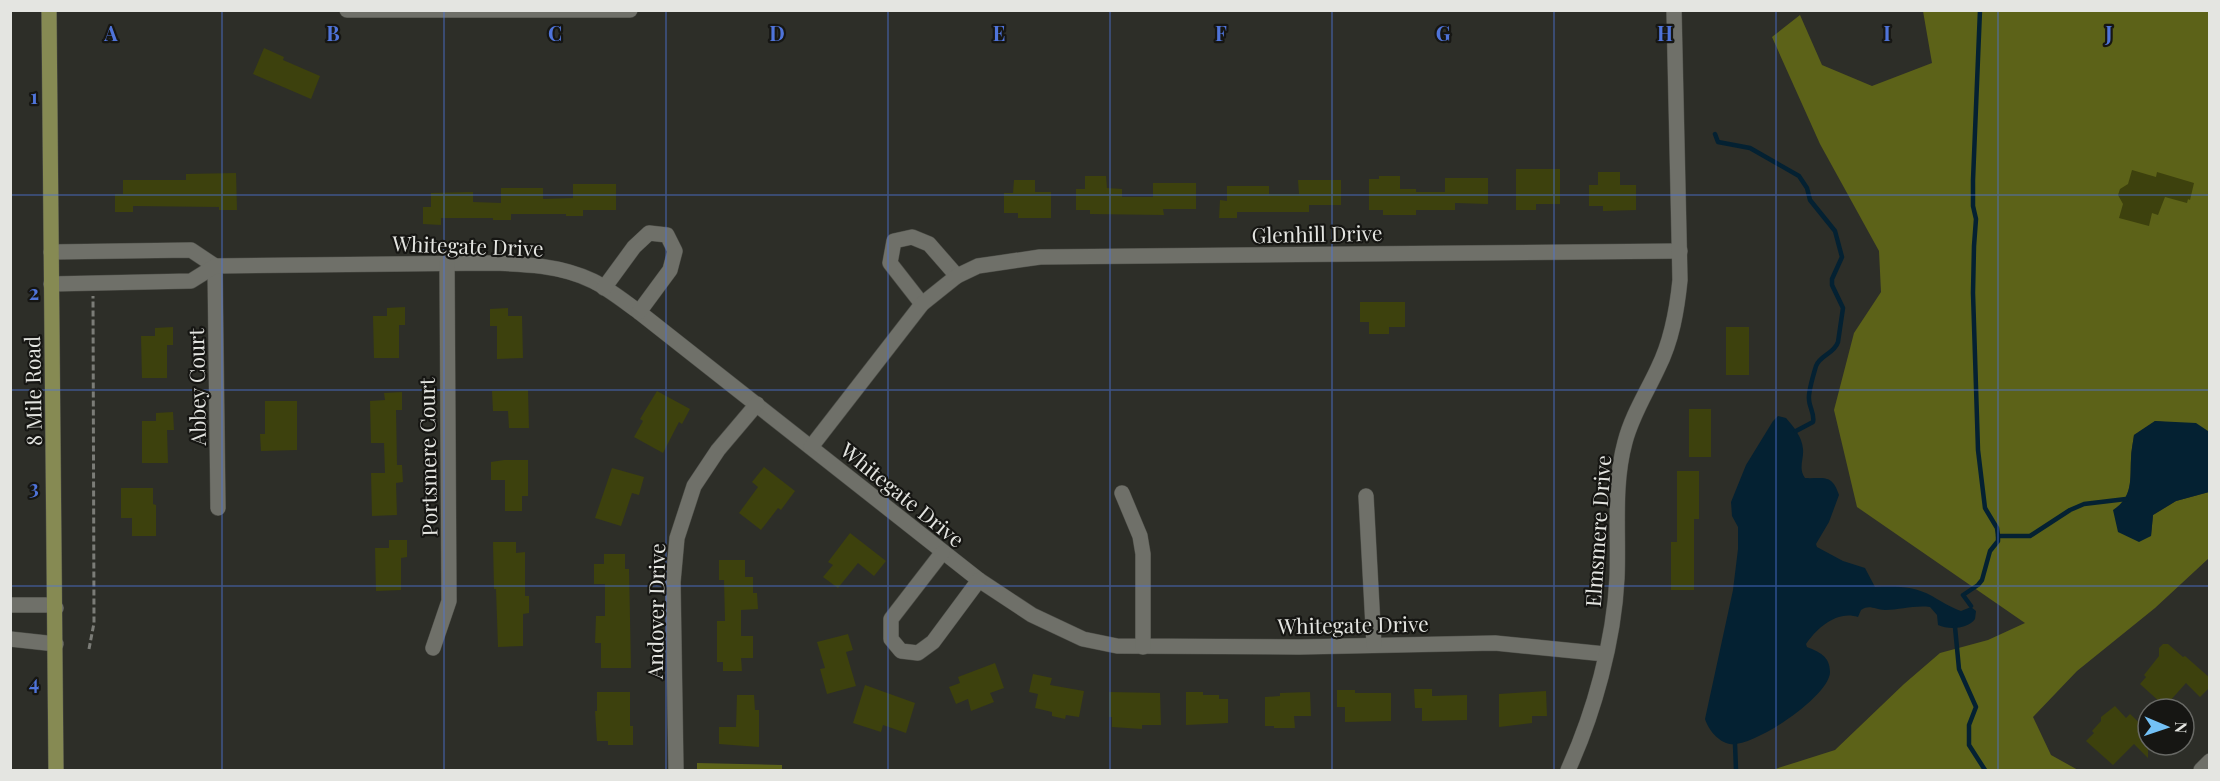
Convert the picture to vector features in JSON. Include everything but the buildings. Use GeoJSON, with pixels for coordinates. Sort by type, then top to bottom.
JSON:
{"type":"FeatureCollection","features":[{"type":"Feature","properties":{"kind":"main road","name":"8 Mile Road"},"geometry":{"type":"LineString","coordinates":[[49,10],[56,771]]}},
{"type":"Feature","properties":{"kind":"street"},"geometry":{"type":"LineString","coordinates":[[347,10],[630,10]]}},
{"type":"Feature","properties":{"kind":"street","name":"Elmsmere Drive"},"geometry":{"type":"LineString","coordinates":[[1568,771],[1588,722],[1605,654],[1617,580],[1620,463],[1624,442],[1635,413],[1668,345],[1677,313],[1680,251],[1674,10]]}},
{"type":"Feature","properties":{"kind":"street"},"geometry":{"type":"LineString","coordinates":[[604,288],[634,247],[649,232],[667,235],[675,251],[670,270],[639,312]]}},
{"type":"Feature","properties":{"kind":"street"},"geometry":{"type":"LineString","coordinates":[[922,304],[890,263],[894,241],[912,237],[929,244],[957,276]]}},
{"type":"Feature","properties":{"kind":"street"},"geometry":{"type":"LineString","coordinates":[[51,252],[191,250],[215,266]]}},
{"type":"Feature","properties":{"kind":"street","name":"Glenhill Drive"},"geometry":{"type":"LineString","coordinates":[[811,447],[922,304],[957,276],[978,266],[1040,257],[1680,251]]}},
{"type":"Feature","properties":{"kind":"street","name":"Whitegate Drive"},"geometry":{"type":"LineString","coordinates":[[51,284],[191,281],[215,266],[447,262],[532,264],[561,270],[594,281],[639,312],[979,580],[1032,615],[1083,639],[1118,646],[1143,647],[1495,643],[1605,654]]}},
{"type":"Feature","properties":{"kind":"street","name":"Portsmere Court"},"geometry":{"type":"LineString","coordinates":[[432,648],[449,601],[447,262]]}},
{"type":"Feature","properties":{"kind":"street","name":"Abbey Court"},"geometry":{"type":"LineString","coordinates":[[215,266],[218,508]]}},
{"type":"Feature","properties":{"kind":"street","name":"Andover Drive"},"geometry":{"type":"LineString","coordinates":[[676,771],[674,582],[677,538],[694,486],[718,450],[757,404]]}},
{"type":"Feature","properties":{"kind":"street"},"geometry":{"type":"LineString","coordinates":[[1122,493],[1142,545],[1143,647]]}},
{"type":"Feature","properties":{"kind":"street"},"geometry":{"type":"LineString","coordinates":[[1366,496],[1374,645]]}},
{"type":"Feature","properties":{"kind":"street"},"geometry":{"type":"LineString","coordinates":[[942,553],[891,619],[891,639],[901,651],[918,653],[933,642],[979,580]]}},
{"type":"Feature","properties":{"kind":"street"},"geometry":{"type":"LineString","coordinates":[[10,605],[48,605],[56,608]]}},
{"type":"Feature","properties":{"kind":"street"},"geometry":{"type":"LineString","coordinates":[[10,639],[56,644]]}},
{"type":"Feature","properties":{"kind":"street"},"geometry":{"type":"LineString","coordinates":[[2201,771],[2210,761]]}},
{"type":"Feature","properties":{"kind":"path"},"geometry":{"type":"LineString","coordinates":[[90,649],[94,623],[93,295]]}},
{"type":"Feature","properties":{"kind":"green space"},"geometry":{"type":"Polygon","coordinates":[[[1923,11],[2209,11],[2209,450],[2175,423],[2155,421],[2134,435],[2129,489],[2120,505],[2151,536],[2153,515],[2176,501],[2209,492],[2209,558],[2155,608],[2077,671],[2033,717],[2051,755],[2078,770],[1772,770],[1835,750],[1940,653],[1988,640],[2025,623],[1857,507],[1834,410],[1854,333],[1881,292],[1879,251],[1820,144],[1772,37],[1800,15],[1822,65],[1872,86],[1932,63],[1923,11]]]}},
{"type":"Feature","properties":{"kind":"green space"},"geometry":{"type":"Polygon","coordinates":[[[697,763],[782,765],[782,770],[697,770],[697,763]]]}},
{"type":"Feature","properties":{"kind":"water"},"geometry":{"type":"Polygon","coordinates":[[[1778,416],[1786,418],[1799,436],[1803,449],[1802,471],[1805,478],[1830,480],[1839,495],[1829,522],[1816,544],[1817,547],[1843,561],[1865,568],[1875,587],[1918,590],[1961,611],[1971,607],[1976,611],[1975,619],[1963,627],[1942,627],[1938,625],[1937,615],[1930,607],[1885,610],[1867,607],[1861,610],[1858,617],[1850,615],[1835,618],[1816,632],[1806,644],[1807,647],[1823,655],[1830,667],[1827,682],[1818,694],[1772,729],[1741,743],[1730,744],[1721,741],[1714,734],[1705,719],[1733,590],[1738,549],[1738,527],[1732,516],[1731,502],[1746,465],[1778,416]]]}},
{"type":"Feature","properties":{"kind":"water"},"geometry":{"type":"Polygon","coordinates":[[[2155,421],[2196,423],[2208,431],[2209,492],[2176,501],[2153,515],[2151,536],[2139,542],[2118,532],[2113,510],[2124,500],[2129,488],[2134,435],[2155,421]]]}},
{"type":"Feature","properties":{"kind":"waterway"},"geometry":{"type":"LineString","coordinates":[[1971,606],[1963,595],[1982,580],[1990,551],[1998,541],[1997,528],[1985,508],[1978,450],[1973,293],[1976,219],[1973,206],[1973,180],[1980,10]]}},
{"type":"Feature","properties":{"kind":"waterway"},"geometry":{"type":"LineString","coordinates":[[1715,134],[1718,142],[1750,148],[1799,176],[1807,188],[1810,200],[1835,231],[1842,257],[1832,279],[1832,285],[1843,308],[1838,342],[1816,366],[1809,396],[1813,422],[1796,431]]}},
{"type":"Feature","properties":{"kind":"waterway"},"geometry":{"type":"LineString","coordinates":[[1998,536],[2030,536],[2070,510],[2084,504],[2126,499]]}},
{"type":"Feature","properties":{"kind":"waterway"},"geometry":{"type":"LineString","coordinates":[[1955,627],[1959,669],[1976,707],[1969,725],[1969,745],[1985,770]]}},
{"type":"Feature","properties":{"kind":"waterway"},"geometry":{"type":"LineString","coordinates":[[1735,744],[1736,770]]}}]}
